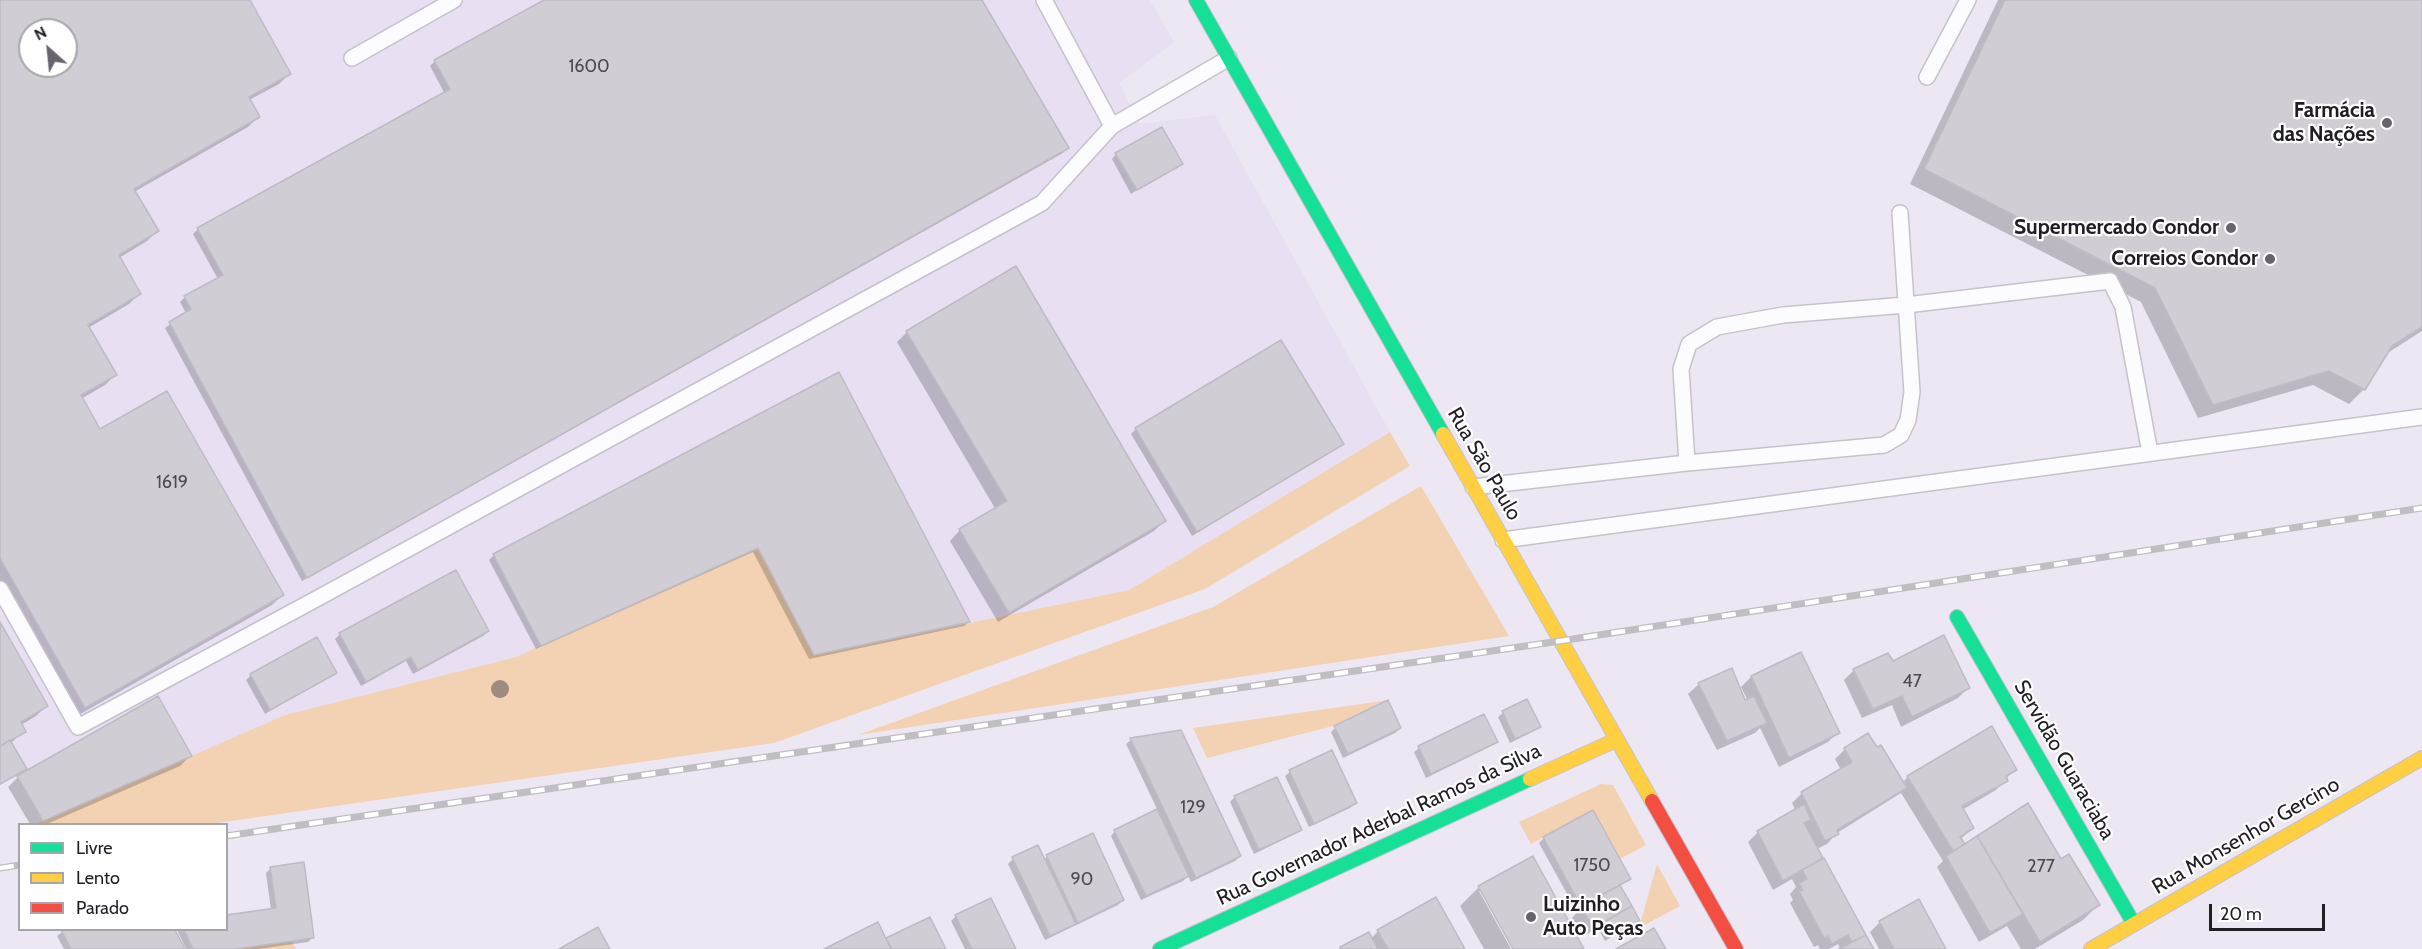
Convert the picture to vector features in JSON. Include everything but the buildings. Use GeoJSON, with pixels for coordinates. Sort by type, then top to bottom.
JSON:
{"type":"FeatureCollection","features":[{"type":"Feature","properties":{"kind":"main road","name":"Rua São Paulo"},"geometry":{"type":"LineString","coordinates":[[1196,0],[1736,949]]}},
{"type":"Feature","properties":{"kind":"main road","name":"Servidão Guaraciaba"},"geometry":{"type":"LineString","coordinates":[[1957,617],[2134,924]]}},
{"type":"Feature","properties":{"kind":"main road","name":"Rua Governador Aderbal Ramos da Silva"},"geometry":{"type":"LineString","coordinates":[[1160,949],[1616,740]]}},
{"type":"Feature","properties":{"kind":"main road","name":"Rua Monsenhor Gercino"},"geometry":{"type":"LineString","coordinates":[[2091,949],[2422,758]]}},
{"type":"Feature","properties":{"kind":"lane"},"geometry":{"type":"LineString","coordinates":[[352,58],[454,0]]}},
{"type":"Feature","properties":{"kind":"lane"},"geometry":{"type":"LineString","coordinates":[[1044,0],[1112,126]]}},
{"type":"Feature","properties":{"kind":"lane"},"geometry":{"type":"LineString","coordinates":[[1927,77],[1968,0]]}},
{"type":"Feature","properties":{"kind":"lane"},"geometry":{"type":"LineString","coordinates":[[0,589],[78,727],[1042,203],[1112,126],[1229,58]]}},
{"type":"Feature","properties":{"kind":"lane"},"geometry":{"type":"LineString","coordinates":[[1472,487],[1687,463],[1884,445],[1900,435],[1908,420],[1912,392],[1900,213]]}},
{"type":"Feature","properties":{"kind":"lane"},"geometry":{"type":"LineString","coordinates":[[1687,463],[1681,369],[1689,344],[1717,327],[1783,315],[1906,305],[2110,281],[2123,307],[2150,453]]}},
{"type":"Feature","properties":{"kind":"lane"},"geometry":{"type":"LineString","coordinates":[[1503,540],[2422,417]]}},
{"type":"Feature","properties":{"kind":"shaded area"},"geometry":{"type":"Polygon","coordinates":[[[0,0],[1150,0],[1174,42],[1119,83],[1140,124],[1215,115],[1390,432],[1129,590],[814,655],[758,549],[516,657],[285,715],[43,821],[18,776],[0,785],[0,0]]]}},
{"type":"Feature","properties":{"kind":"shaded area"},"geometry":{"type":"Polygon","coordinates":[[[1390,432],[1410,466],[1205,589],[774,743],[217,823],[37,823],[285,715],[516,657],[758,548],[815,655],[1129,590],[1390,432]]]}},
{"type":"Feature","properties":{"kind":"shaded area"},"geometry":{"type":"Polygon","coordinates":[[[1421,486],[1509,636],[858,735],[1213,607],[1421,486]]]}},
{"type":"Feature","properties":{"kind":"shaded area"},"geometry":{"type":"Polygon","coordinates":[[[1389,700],[1333,726],[1207,758],[1193,728],[1389,700]]]}},
{"type":"Feature","properties":{"kind":"shaded area"},"geometry":{"type":"Polygon","coordinates":[[[1601,784],[1613,785],[1646,845],[1620,859],[1593,810],[1531,844],[1519,822],[1601,784]]]}},
{"type":"Feature","properties":{"kind":"shaded area"},"geometry":{"type":"Polygon","coordinates":[[[1657,864],[1680,906],[1639,928],[1657,864]]]}},
{"type":"Feature","properties":{"kind":"shaded area"},"geometry":{"type":"Polygon","coordinates":[[[291,941],[296,949],[235,949],[291,941]]]}},
{"type":"Feature","properties":{"kind":"railway"},"geometry":{"type":"LineString","coordinates":[[228,836],[1560,641],[2422,508]]}},
{"type":"Feature","properties":{"kind":"railway"},"geometry":{"type":"LineString","coordinates":[[0,868],[18,865]]}},
{"type":"Feature","properties":{"kind":"traffic: fast"},"geometry":{"type":"LineString","coordinates":[[1196,0],[1443,434]]}},
{"type":"Feature","properties":{"kind":"traffic: fast"},"geometry":{"type":"LineString","coordinates":[[1957,617],[2134,924]]}},
{"type":"Feature","properties":{"kind":"traffic: fast"},"geometry":{"type":"LineString","coordinates":[[1160,949],[1530,779]]}},
{"type":"Feature","properties":{"kind":"traffic: slow"},"geometry":{"type":"LineString","coordinates":[[1443,434],[1652,801]]}},
{"type":"Feature","properties":{"kind":"traffic: slow"},"geometry":{"type":"LineString","coordinates":[[1530,779],[1616,740]]}},
{"type":"Feature","properties":{"kind":"traffic: slow"},"geometry":{"type":"LineString","coordinates":[[2091,949],[2422,758]]}},
{"type":"Feature","properties":{"kind":"traffic: jam"},"geometry":{"type":"LineString","coordinates":[[1652,801],[1736,949]]}},
{"type":"Feature","properties":{"kind":"place","name":"Farmácia das Nações"},"geometry":{"type":"Point","coordinates":[2387,123]}},
{"type":"Feature","properties":{"kind":"place","name":"Supermercado Condor"},"geometry":{"type":"Point","coordinates":[2231,228]}},
{"type":"Feature","properties":{"kind":"place","name":"Correios Condor"},"geometry":{"type":"Point","coordinates":[2270,259]}},
{"type":"Feature","properties":{"kind":"place","name":"Luizinho Auto Peças"},"geometry":{"type":"Point","coordinates":[1531,917]}}]}
